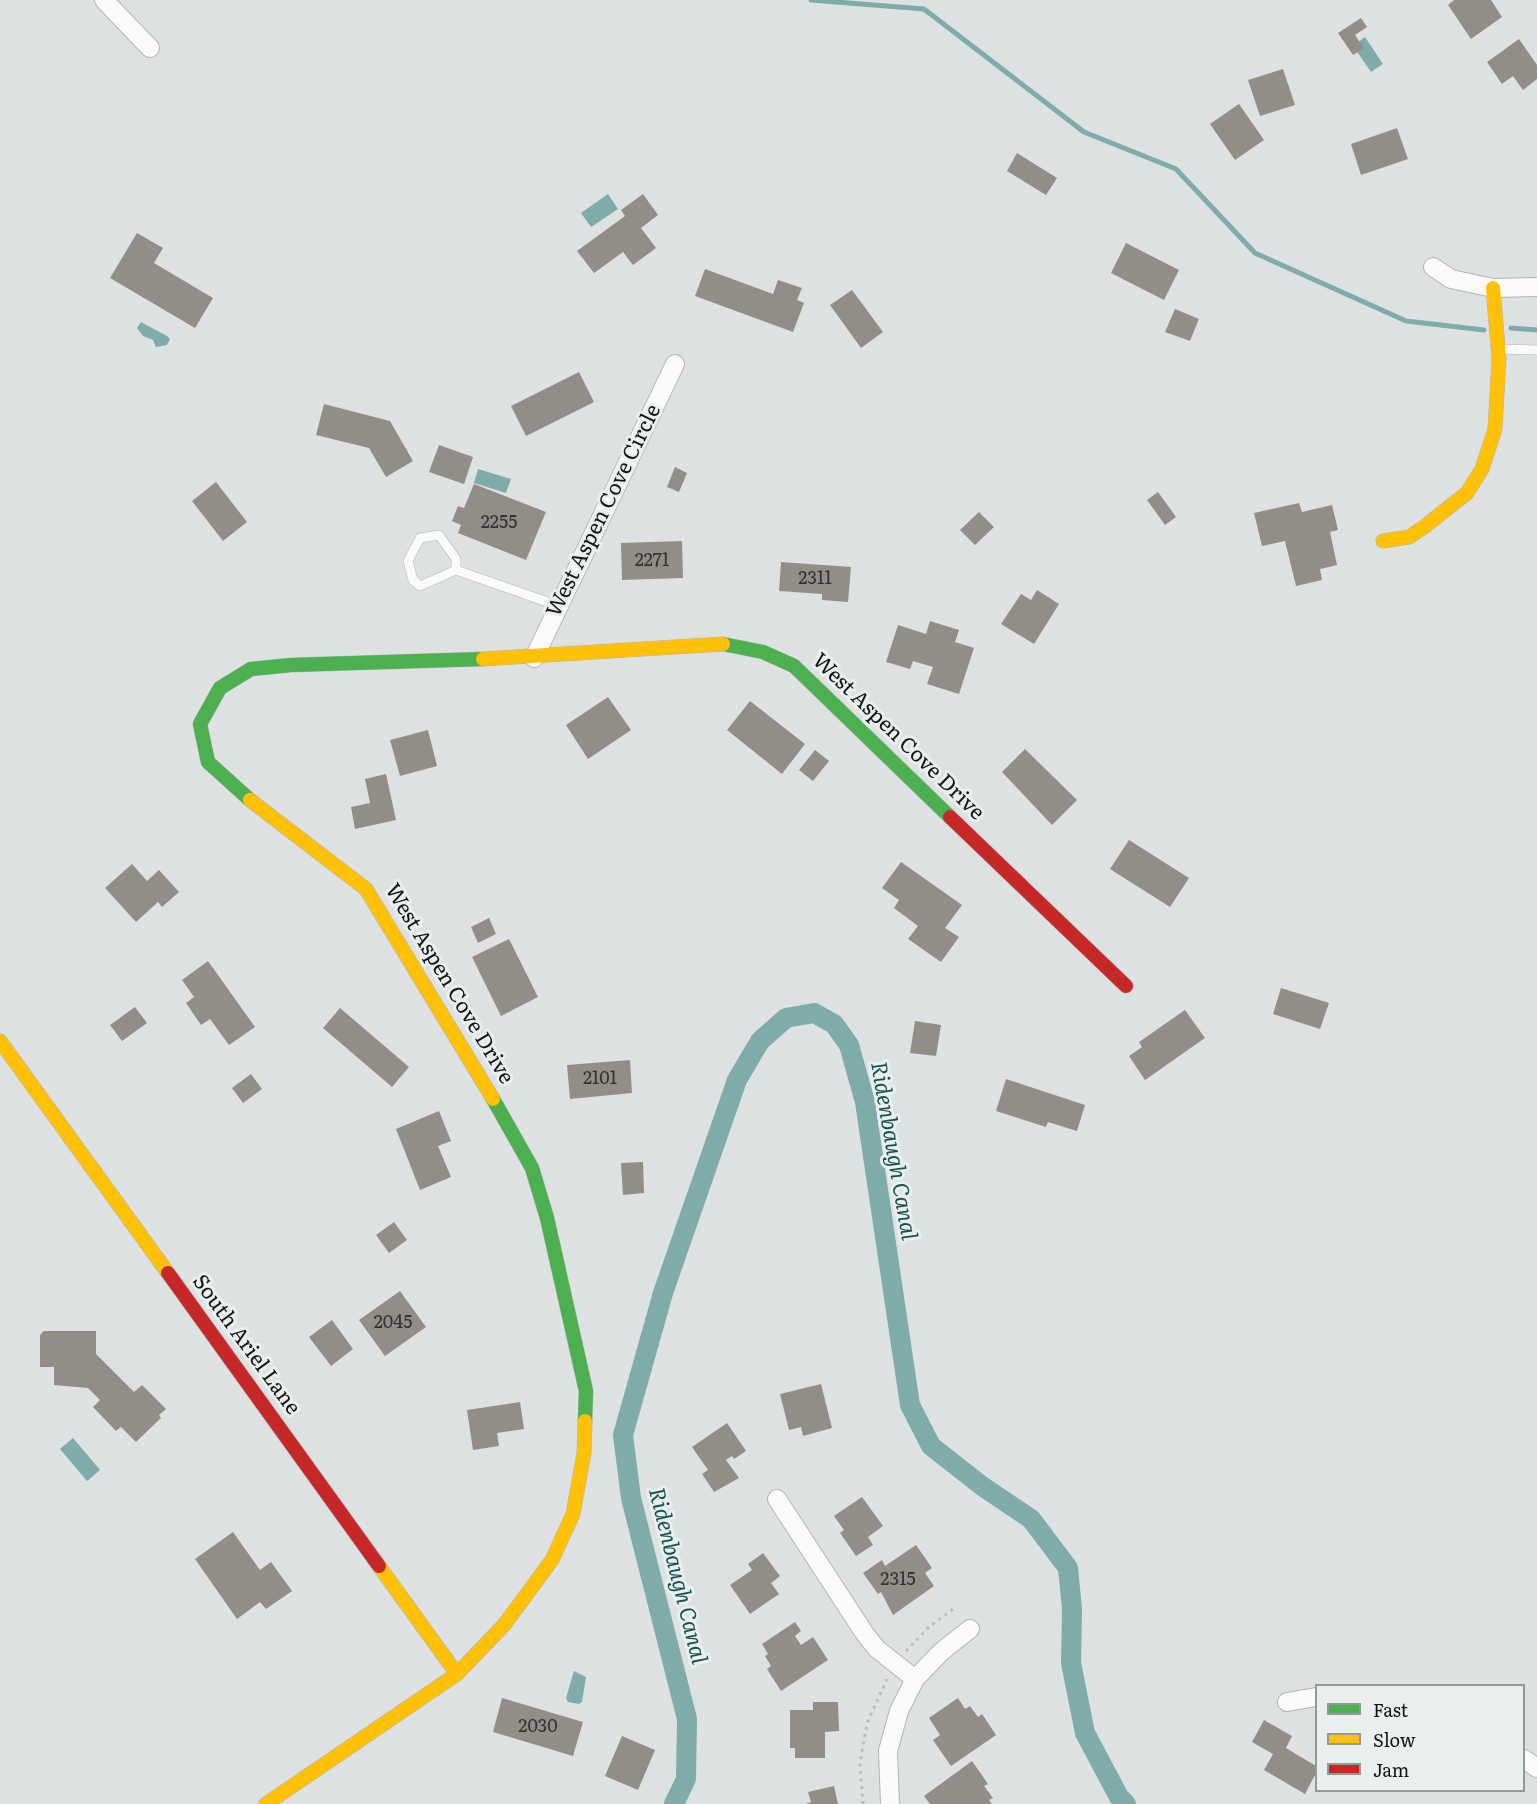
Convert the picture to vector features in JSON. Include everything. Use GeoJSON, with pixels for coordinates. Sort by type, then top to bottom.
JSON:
{"type":"FeatureCollection","features":[{"type":"Feature","properties":{"kind":"street"},"geometry":{"type":"LineString","coordinates":[[104,0],[150,48]]}},
{"type":"Feature","properties":{"kind":"street"},"geometry":{"type":"LineString","coordinates":[[1433,267],[1451,279],[1493,288],[1537,287]]}},
{"type":"Feature","properties":{"kind":"street"},"geometry":{"type":"LineString","coordinates":[[1383,541],[1409,537],[1424,527],[1467,493],[1482,470],[1494,429],[1498,349],[1493,288]]}},
{"type":"Feature","properties":{"kind":"street","name":"West Aspen Cove Circle"},"geometry":{"type":"LineString","coordinates":[[534,658],[675,364]]}},
{"type":"Feature","properties":{"kind":"street","name":"West Aspen Cove Drive"},"geometry":{"type":"LineString","coordinates":[[266,1804],[458,1674],[504,1625],[552,1560],[573,1514],[584,1453],[586,1391],[547,1218],[532,1168],[503,1114],[366,889],[330,859],[241,793],[208,762],[200,724],[220,688],[251,669],[291,665],[534,658],[719,644],[763,652],[794,666],[1126,986]]}},
{"type":"Feature","properties":{"kind":"street","name":"South Ariel Lane"},"geometry":{"type":"LineString","coordinates":[[0,1041],[458,1674]]}},
{"type":"Feature","properties":{"kind":"street"},"geometry":{"type":"LineString","coordinates":[[777,1499],[865,1634],[877,1649],[915,1679]]}},
{"type":"Feature","properties":{"kind":"street"},"geometry":{"type":"LineString","coordinates":[[890,1804],[888,1751],[899,1711],[915,1679],[941,1652],[970,1629]]}},
{"type":"Feature","properties":{"kind":"street"},"geometry":{"type":"LineString","coordinates":[[1287,1702],[1315,1697]]}},
{"type":"Feature","properties":{"kind":"lane"},"geometry":{"type":"LineString","coordinates":[[1498,349],[1537,350]]}},
{"type":"Feature","properties":{"kind":"lane"},"geometry":{"type":"LineString","coordinates":[[456,570],[456,560],[439,536],[420,538],[408,561],[413,580],[420,586],[456,570],[559,606]]}},
{"type":"Feature","properties":{"kind":"water"},"geometry":{"type":"Polygon","coordinates":[[[1365,37],[1383,64],[1371,72],[1353,46],[1365,37]]]}},
{"type":"Feature","properties":{"kind":"water"},"geometry":{"type":"Polygon","coordinates":[[[608,194],[618,209],[591,227],[581,213],[608,194]]]}},
{"type":"Feature","properties":{"kind":"water"},"geometry":{"type":"Polygon","coordinates":[[[141,322],[167,336],[170,339],[167,345],[156,347],[153,340],[143,336],[137,328],[141,322]]]}},
{"type":"Feature","properties":{"kind":"water"},"geometry":{"type":"Polygon","coordinates":[[[478,469],[511,479],[506,493],[474,483],[478,469]]]}},
{"type":"Feature","properties":{"kind":"water"},"geometry":{"type":"Polygon","coordinates":[[[73,1438],[100,1470],[87,1481],[60,1449],[73,1438]]]}},
{"type":"Feature","properties":{"kind":"water"},"geometry":{"type":"Polygon","coordinates":[[[574,1671],[586,1677],[582,1702],[579,1704],[568,1702],[566,1698],[574,1671]]]}},
{"type":"Feature","properties":{"kind":"building"},"geometry":{"type":"Polygon","coordinates":[[[1454,0],[1491,0],[1502,17],[1471,39],[1448,5],[1454,0]]]}},
{"type":"Feature","properties":{"kind":"building"},"geometry":{"type":"Polygon","coordinates":[[[1361,18],[1367,27],[1355,35],[1364,48],[1353,55],[1338,33],[1361,18]]]}},
{"type":"Feature","properties":{"kind":"building"},"geometry":{"type":"Polygon","coordinates":[[[1519,39],[1537,65],[1537,79],[1523,90],[1513,76],[1502,84],[1487,62],[1519,39]]]}},
{"type":"Feature","properties":{"kind":"building"},"geometry":{"type":"Polygon","coordinates":[[[1283,69],[1295,105],[1260,116],[1248,80],[1283,69]]]}},
{"type":"Feature","properties":{"kind":"building"},"geometry":{"type":"Polygon","coordinates":[[[1239,104],[1264,140],[1235,160],[1210,124],[1239,104]]]}},
{"type":"Feature","properties":{"kind":"building"},"geometry":{"type":"Polygon","coordinates":[[[1397,128],[1408,159],[1361,175],[1351,144],[1397,128]]]}},
{"type":"Feature","properties":{"kind":"building"},"geometry":{"type":"Polygon","coordinates":[[[1017,153],[1057,178],[1046,195],[1007,171],[1017,153]]]}},
{"type":"Feature","properties":{"kind":"building"},"geometry":{"type":"Polygon","coordinates":[[[643,194],[658,215],[641,228],[656,248],[633,265],[623,252],[594,273],[577,251],[625,216],[621,210],[643,194]]]}},
{"type":"Feature","properties":{"kind":"building"},"geometry":{"type":"Polygon","coordinates":[[[137,233],[163,248],[154,263],[213,298],[195,328],[110,278],[137,233]]]}},
{"type":"Feature","properties":{"kind":"building"},"geometry":{"type":"Polygon","coordinates":[[[1126,243],[1179,270],[1164,300],[1111,273],[1126,243]]]}},
{"type":"Feature","properties":{"kind":"building"},"geometry":{"type":"Polygon","coordinates":[[[705,269],[773,294],[778,280],[802,288],[797,300],[804,303],[793,332],[695,296],[705,269]]]}},
{"type":"Feature","properties":{"kind":"building"},"geometry":{"type":"Polygon","coordinates":[[[852,290],[883,332],[861,348],[830,305],[852,290]]]}},
{"type":"Feature","properties":{"kind":"building"},"geometry":{"type":"Polygon","coordinates":[[[1175,309],[1199,319],[1190,341],[1165,332],[1175,309]]]}},
{"type":"Feature","properties":{"kind":"building"},"geometry":{"type":"Polygon","coordinates":[[[579,372],[594,402],[526,436],[511,406],[579,372]]]}},
{"type":"Feature","properties":{"kind":"building"},"geometry":{"type":"Polygon","coordinates":[[[324,404],[390,421],[413,461],[386,477],[369,448],[316,435],[324,404]]]}},
{"type":"Feature","properties":{"kind":"building"},"geometry":{"type":"Polygon","coordinates":[[[439,445],[473,457],[464,484],[429,472],[439,445]]]}},
{"type":"Feature","properties":{"kind":"building"},"geometry":{"type":"Polygon","coordinates":[[[675,467],[687,473],[679,492],[667,487],[675,467]]]}},
{"type":"Feature","properties":{"kind":"building"},"geometry":{"type":"Polygon","coordinates":[[[216,482],[247,522],[223,541],[192,501],[216,482]]]}},
{"type":"Feature","properties":{"kind":"building"},"geometry":{"type":"Polygon","coordinates":[[[474,484],[546,512],[526,560],[458,533],[461,525],[452,521],[458,506],[464,508],[474,484]]]}},
{"type":"Feature","properties":{"kind":"building"},"geometry":{"type":"Polygon","coordinates":[[[1158,492],[1176,517],[1165,525],[1147,500],[1158,492]]]}},
{"type":"Feature","properties":{"kind":"building"},"geometry":{"type":"Polygon","coordinates":[[[1299,503],[1302,512],[1332,505],[1338,530],[1330,532],[1337,565],[1320,569],[1322,580],[1296,586],[1285,541],[1262,546],[1254,513],[1299,503]]]}},
{"type":"Feature","properties":{"kind":"building"},"geometry":{"type":"Polygon","coordinates":[[[979,512],[994,527],[975,545],[960,530],[979,512]]]}},
{"type":"Feature","properties":{"kind":"building"},"geometry":{"type":"Polygon","coordinates":[[[682,541],[683,578],[622,580],[621,543],[682,541]]]}},
{"type":"Feature","properties":{"kind":"building"},"geometry":{"type":"Polygon","coordinates":[[[781,562],[851,567],[848,602],[822,600],[822,594],[779,591],[781,562]]]}},
{"type":"Feature","properties":{"kind":"building"},"geometry":{"type":"Polygon","coordinates":[[[1037,590],[1059,604],[1034,644],[1001,624],[1021,594],[1031,600],[1037,590]]]}},
{"type":"Feature","properties":{"kind":"building"},"geometry":{"type":"Polygon","coordinates":[[[930,621],[959,630],[955,642],[974,648],[959,694],[927,684],[933,667],[913,661],[910,669],[886,662],[898,625],[926,634],[930,621]]]}},
{"type":"Feature","properties":{"kind":"building"},"geometry":{"type":"Polygon","coordinates":[[[608,697],[631,730],[588,759],[566,725],[608,697]]]}},
{"type":"Feature","properties":{"kind":"building"},"geometry":{"type":"Polygon","coordinates":[[[750,701],[805,744],[782,774],[727,730],[750,701]]]}},
{"type":"Feature","properties":{"kind":"building"},"geometry":{"type":"Polygon","coordinates":[[[428,730],[437,766],[400,776],[390,740],[428,730]]]}},
{"type":"Feature","properties":{"kind":"building"},"geometry":{"type":"Polygon","coordinates":[[[1025,749],[1077,800],[1052,825],[1002,772],[1025,749]]]}},
{"type":"Feature","properties":{"kind":"building"},"geometry":{"type":"Polygon","coordinates":[[[815,750],[829,761],[813,781],[799,770],[815,750]]]}},
{"type":"Feature","properties":{"kind":"building"},"geometry":{"type":"Polygon","coordinates":[[[386,774],[396,820],[355,829],[351,807],[370,803],[365,779],[386,774]]]}},
{"type":"Feature","properties":{"kind":"building"},"geometry":{"type":"Polygon","coordinates":[[[1129,840],[1189,878],[1170,907],[1110,869],[1129,840]]]}},
{"type":"Feature","properties":{"kind":"building"},"geometry":{"type":"Polygon","coordinates":[[[901,862],[962,905],[945,928],[959,937],[941,962],[908,939],[918,926],[894,908],[899,900],[882,888],[901,862]]]}},
{"type":"Feature","properties":{"kind":"building"},"geometry":{"type":"Polygon","coordinates":[[[132,864],[147,881],[159,870],[179,892],[162,907],[158,902],[136,922],[105,888],[132,864]]]}},
{"type":"Feature","properties":{"kind":"building"},"geometry":{"type":"Polygon","coordinates":[[[489,918],[496,934],[478,943],[471,927],[489,918]]]}},
{"type":"Feature","properties":{"kind":"building"},"geometry":{"type":"Polygon","coordinates":[[[509,939],[538,997],[501,1016],[472,957],[509,939]]]}},
{"type":"Feature","properties":{"kind":"building"},"geometry":{"type":"Polygon","coordinates":[[[208,961],[255,1027],[229,1045],[210,1019],[201,1025],[186,1003],[194,997],[182,980],[208,961]]]}},
{"type":"Feature","properties":{"kind":"building"},"geometry":{"type":"Polygon","coordinates":[[[1281,988],[1329,1003],[1320,1029],[1273,1014],[1281,988]]]}},
{"type":"Feature","properties":{"kind":"building"},"geometry":{"type":"Polygon","coordinates":[[[135,1007],[147,1023],[122,1041],[110,1025],[135,1007]]]}},
{"type":"Feature","properties":{"kind":"building"},"geometry":{"type":"Polygon","coordinates":[[[340,1008],[409,1067],[392,1087],[323,1028],[340,1008]]]}},
{"type":"Feature","properties":{"kind":"building"},"geometry":{"type":"Polygon","coordinates":[[[1185,1010],[1205,1038],[1145,1080],[1129,1056],[1142,1047],[1139,1042],[1185,1010]]]}},
{"type":"Feature","properties":{"kind":"building"},"geometry":{"type":"Polygon","coordinates":[[[915,1021],[941,1025],[936,1056],[910,1053],[915,1021]]]}},
{"type":"Feature","properties":{"kind":"building"},"geometry":{"type":"Polygon","coordinates":[[[630,1060],[632,1093],[570,1099],[567,1065],[630,1060]]]}},
{"type":"Feature","properties":{"kind":"building"},"geometry":{"type":"Polygon","coordinates":[[[251,1074],[262,1089],[243,1103],[232,1088],[251,1074]]]}},
{"type":"Feature","properties":{"kind":"building"},"geometry":{"type":"Polygon","coordinates":[[[1006,1079],[1085,1105],[1077,1131],[1048,1122],[1046,1127],[996,1111],[1006,1079]]]}},
{"type":"Feature","properties":{"kind":"building"},"geometry":{"type":"Polygon","coordinates":[[[439,1111],[451,1141],[438,1146],[451,1177],[420,1190],[396,1129],[439,1111]]]}},
{"type":"Feature","properties":{"kind":"building"},"geometry":{"type":"Polygon","coordinates":[[[643,1162],[644,1193],[623,1195],[621,1163],[643,1162]]]}},
{"type":"Feature","properties":{"kind":"building"},"geometry":{"type":"Polygon","coordinates":[[[394,1222],[407,1240],[389,1253],[376,1235],[394,1222]]]}},
{"type":"Feature","properties":{"kind":"building"},"geometry":{"type":"Polygon","coordinates":[[[400,1291],[426,1327],[385,1356],[359,1320],[400,1291]]]}},
{"type":"Feature","properties":{"kind":"building"},"geometry":{"type":"Polygon","coordinates":[[[332,1320],[353,1349],[331,1366],[309,1337],[332,1320]]]}},
{"type":"Feature","properties":{"kind":"building"},"geometry":{"type":"Polygon","coordinates":[[[44,1331],[96,1331],[96,1354],[134,1392],[142,1385],[166,1409],[159,1415],[161,1418],[136,1442],[121,1427],[116,1431],[93,1407],[100,1400],[88,1388],[54,1385],[54,1367],[40,1367],[40,1335],[44,1331]]]}},
{"type":"Feature","properties":{"kind":"building"},"geometry":{"type":"Polygon","coordinates":[[[821,1384],[832,1428],[803,1436],[801,1427],[789,1430],[780,1394],[821,1384]]]}},
{"type":"Feature","properties":{"kind":"building"},"geometry":{"type":"Polygon","coordinates":[[[520,1402],[524,1429],[497,1433],[499,1446],[473,1450],[467,1410],[520,1402]]]}},
{"type":"Feature","properties":{"kind":"building"},"geometry":{"type":"Polygon","coordinates":[[[727,1423],[746,1451],[734,1459],[732,1456],[726,1460],[739,1478],[714,1492],[702,1474],[708,1470],[692,1447],[727,1423]]]}},
{"type":"Feature","properties":{"kind":"building"},"geometry":{"type":"Polygon","coordinates":[[[862,1497],[883,1526],[868,1537],[873,1545],[856,1556],[840,1533],[844,1530],[834,1516],[862,1497]]]}},
{"type":"Feature","properties":{"kind":"building"},"geometry":{"type":"Polygon","coordinates":[[[233,1532],[260,1570],[271,1562],[292,1591],[266,1609],[260,1602],[237,1619],[195,1559],[233,1532]]]}},
{"type":"Feature","properties":{"kind":"building"},"geometry":{"type":"Polygon","coordinates":[[[916,1545],[932,1568],[925,1573],[934,1586],[893,1615],[881,1592],[878,1594],[863,1573],[882,1560],[885,1566],[916,1545]]]}},
{"type":"Feature","properties":{"kind":"building"},"geometry":{"type":"Polygon","coordinates":[[[763,1553],[780,1576],[771,1583],[779,1594],[750,1614],[730,1585],[752,1570],[748,1564],[763,1553]]]}},
{"type":"Feature","properties":{"kind":"building"},"geometry":{"type":"Polygon","coordinates":[[[795,1622],[801,1631],[795,1636],[801,1645],[813,1637],[828,1660],[781,1691],[767,1669],[771,1666],[762,1644],[795,1622]]]}},
{"type":"Feature","properties":{"kind":"building"},"geometry":{"type":"Polygon","coordinates":[[[502,1698],[583,1722],[573,1756],[493,1732],[502,1698]]]}},
{"type":"Feature","properties":{"kind":"building"},"geometry":{"type":"Polygon","coordinates":[[[958,1698],[965,1709],[970,1706],[978,1717],[982,1714],[996,1735],[951,1766],[933,1740],[940,1735],[929,1718],[958,1698]]]}},
{"type":"Feature","properties":{"kind":"building"},"geometry":{"type":"Polygon","coordinates":[[[813,1702],[838,1702],[839,1731],[825,1732],[825,1758],[795,1758],[795,1748],[790,1748],[790,1710],[813,1710],[813,1702]]]}},
{"type":"Feature","properties":{"kind":"building"},"geometry":{"type":"Polygon","coordinates":[[[1264,1720],[1292,1736],[1286,1748],[1315,1765],[1315,1775],[1305,1794],[1264,1770],[1273,1754],[1252,1742],[1264,1720]]]}},
{"type":"Feature","properties":{"kind":"building"},"geometry":{"type":"Polygon","coordinates":[[[622,1736],[655,1750],[638,1790],[605,1776],[622,1736]]]}},
{"type":"Feature","properties":{"kind":"building"},"geometry":{"type":"Polygon","coordinates":[[[972,1761],[988,1784],[984,1786],[993,1798],[989,1800],[992,1804],[930,1804],[924,1796],[972,1761]]]}},
{"type":"Feature","properties":{"kind":"building"},"geometry":{"type":"Polygon","coordinates":[[[834,1786],[838,1804],[806,1804],[811,1802],[808,1792],[834,1786]]]}},
{"type":"Feature","properties":{"kind":"waterway"},"geometry":{"type":"LineString","coordinates":[[811,0],[924,9],[1084,132],[1176,169],[1255,253],[1406,321],[1484,330]]}},
{"type":"Feature","properties":{"kind":"waterway"},"geometry":{"type":"LineString","coordinates":[[1511,328],[1537,330]]}},
{"type":"Feature","properties":{"kind":"waterway","name":"Ridenbaugh Canal"},"geometry":{"type":"LineString","coordinates":[[674,1804],[686,1779],[687,1719],[631,1498],[623,1435],[663,1293],[737,1080],[760,1041],[786,1018],[814,1013],[834,1024],[849,1045],[865,1102],[910,1405],[931,1446],[982,1486],[1031,1519],[1068,1568],[1072,1609],[1071,1663],[1085,1733],[1119,1797],[1126,1804]]}},
{"type":"Feature","properties":{"kind":"traffic: fast"},"geometry":{"type":"LineString","coordinates":[[723,644],[763,652],[794,666],[950,817]]}},
{"type":"Feature","properties":{"kind":"traffic: fast"},"geometry":{"type":"LineString","coordinates":[[250,800],[208,762],[200,724],[220,688],[251,669],[291,665],[483,659]]}},
{"type":"Feature","properties":{"kind":"traffic: fast"},"geometry":{"type":"LineString","coordinates":[[493,1099],[532,1168],[547,1218],[586,1391],[585,1421]]}},
{"type":"Feature","properties":{"kind":"traffic: slow"},"geometry":{"type":"LineString","coordinates":[[1383,541],[1409,537],[1424,527],[1467,493],[1482,469],[1495,429],[1499,359],[1493,288]]}},
{"type":"Feature","properties":{"kind":"traffic: slow"},"geometry":{"type":"LineString","coordinates":[[483,659],[723,644]]}},
{"type":"Feature","properties":{"kind":"traffic: slow"},"geometry":{"type":"LineString","coordinates":[[250,800],[366,889],[493,1099]]}},
{"type":"Feature","properties":{"kind":"traffic: slow"},"geometry":{"type":"LineString","coordinates":[[0,1041],[168,1273]]}},
{"type":"Feature","properties":{"kind":"traffic: slow"},"geometry":{"type":"LineString","coordinates":[[266,1804],[457,1674],[504,1625],[552,1560],[573,1514],[584,1453],[585,1421]]}},
{"type":"Feature","properties":{"kind":"traffic: slow"},"geometry":{"type":"LineString","coordinates":[[379,1566],[457,1674]]}},
{"type":"Feature","properties":{"kind":"traffic: jam"},"geometry":{"type":"LineString","coordinates":[[950,817],[1126,986]]}},
{"type":"Feature","properties":{"kind":"traffic: jam"},"geometry":{"type":"LineString","coordinates":[[168,1273],[379,1566]]}}]}
